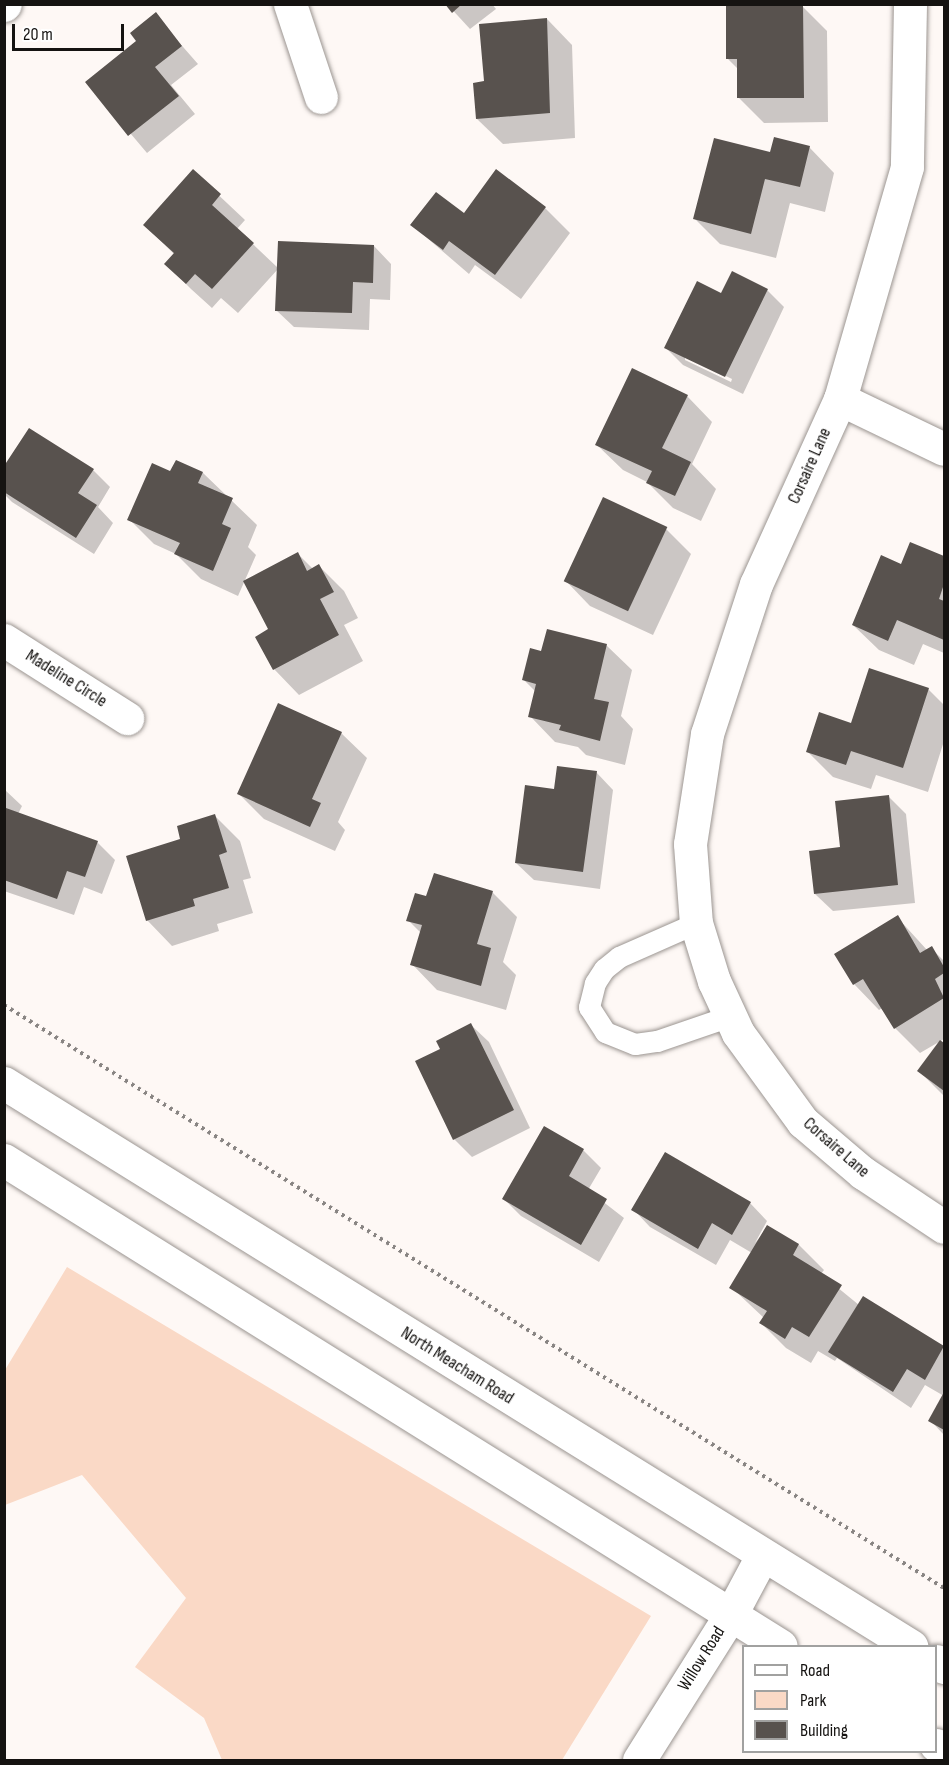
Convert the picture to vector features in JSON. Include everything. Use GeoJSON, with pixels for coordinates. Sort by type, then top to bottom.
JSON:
{"type":"FeatureCollection","features":[{"type":"Feature","properties":{"kind":"main road"},"geometry":{"type":"LineString","coordinates":[[290,4],[321,97]]}},
{"type":"Feature","properties":{"kind":"main road","name":"Corsaire Lane"},"geometry":{"type":"LineString","coordinates":[[910,4],[913,28],[907,167],[840,399],[756,584],[707,734],[690,844],[696,923],[714,981],[730,1016],[803,1122],[863,1173],[945,1227]]}},
{"type":"Feature","properties":{"kind":"main road"},"geometry":{"type":"LineString","coordinates":[[840,399],[945,449]]}},
{"type":"Feature","properties":{"kind":"main road","name":"Madeline Circle"},"geometry":{"type":"LineString","coordinates":[[4,640],[127,718]]}},
{"type":"Feature","properties":{"kind":"main road","name":"North Meacham Road"},"geometry":{"type":"LineString","coordinates":[[4,1083],[908,1645]]}},
{"type":"Feature","properties":{"kind":"main road"},"geometry":{"type":"LineString","coordinates":[[4,1160],[778,1645]]}},
{"type":"Feature","properties":{"kind":"main road","name":"Willow Road"},"geometry":{"type":"LineString","coordinates":[[639,1761],[731,1614],[762,1556]]}},
{"type":"Feature","properties":{"kind":"lane"},"geometry":{"type":"LineString","coordinates":[[696,923],[619,957],[604,969],[595,983],[589,1007],[605,1032],[635,1044],[657,1041],[730,1016]]}},
{"type":"Feature","properties":{"kind":"path"},"geometry":{"type":"LineString","coordinates":[[4,1005],[945,1588]]}},
{"type":"Feature","properties":{"kind":"green space"},"geometry":{"type":"Polygon","coordinates":[[[67,1267],[651,1616],[562,1760],[222,1760],[204,1718],[135,1667],[186,1598],[82,1475],[5,1505],[5,1370],[67,1267]]]}},
{"type":"Feature","properties":{"kind":"building"},"geometry":{"type":"Polygon","coordinates":[[[445,4],[462,4],[452,13],[445,4]]]}},
{"type":"Feature","properties":{"kind":"building"},"geometry":{"type":"Polygon","coordinates":[[[803,4],[804,98],[737,98],[737,59],[726,59],[726,5],[803,4]]]}},
{"type":"Feature","properties":{"kind":"building"},"geometry":{"type":"Polygon","coordinates":[[[156,12],[182,46],[155,67],[179,96],[128,136],[85,82],[136,41],[130,33],[156,12]]]}},
{"type":"Feature","properties":{"kind":"building"},"geometry":{"type":"Polygon","coordinates":[[[547,18],[550,113],[476,119],[473,83],[484,81],[479,24],[547,18]]]}},
{"type":"Feature","properties":{"kind":"building"},"geometry":{"type":"Polygon","coordinates":[[[774,137],[810,146],[800,187],[765,179],[751,234],[693,219],[714,138],[770,152],[774,137]]]}},
{"type":"Feature","properties":{"kind":"building"},"geometry":{"type":"Polygon","coordinates":[[[193,169],[221,194],[212,205],[254,243],[212,289],[195,274],[186,284],[164,264],[174,253],[143,225],[193,169]]]}},
{"type":"Feature","properties":{"kind":"building"},"geometry":{"type":"Polygon","coordinates":[[[496,169],[546,207],[495,275],[449,241],[443,250],[410,225],[436,192],[464,213],[496,169]]]}},
{"type":"Feature","properties":{"kind":"building"},"geometry":{"type":"Polygon","coordinates":[[[278,241],[374,245],[373,283],[353,282],[352,313],[275,311],[278,241]]]}},
{"type":"Feature","properties":{"kind":"building"},"geometry":{"type":"Polygon","coordinates":[[[732,271],[768,289],[725,377],[664,348],[697,281],[721,293],[732,271]]]}},
{"type":"Feature","properties":{"kind":"building"},"geometry":{"type":"Polygon","coordinates":[[[632,368],[688,395],[662,448],[691,462],[675,496],[646,483],[652,471],[595,445],[632,368]]]}},
{"type":"Feature","properties":{"kind":"building"},"geometry":{"type":"Polygon","coordinates":[[[29,428],[94,469],[78,493],[97,505],[76,538],[4,492],[4,466],[29,428]]]}},
{"type":"Feature","properties":{"kind":"building"},"geometry":{"type":"Polygon","coordinates":[[[176,460],[203,472],[198,483],[233,498],[222,524],[231,528],[213,571],[174,554],[180,543],[127,520],[152,463],[170,471],[176,460]]]}},
{"type":"Feature","properties":{"kind":"building"},"geometry":{"type":"Polygon","coordinates":[[[603,497],[667,527],[628,611],[564,581],[603,497]]]}},
{"type":"Feature","properties":{"kind":"building"},"geometry":{"type":"Polygon","coordinates":[[[910,542],[944,556],[944,584],[939,599],[944,601],[944,640],[897,620],[888,641],[852,625],[881,555],[901,564],[910,542]]]}},
{"type":"Feature","properties":{"kind":"building"},"geometry":{"type":"Polygon","coordinates":[[[298,552],[307,571],[319,564],[334,592],[320,599],[339,635],[273,670],[255,637],[268,629],[243,581],[298,552]]]}},
{"type":"Feature","properties":{"kind":"building"},"geometry":{"type":"Polygon","coordinates":[[[547,629],[607,644],[594,699],[609,702],[600,741],[559,730],[561,725],[528,717],[536,684],[522,680],[530,648],[541,651],[547,629]]]}},
{"type":"Feature","properties":{"kind":"building"},"geometry":{"type":"Polygon","coordinates":[[[869,668],[929,688],[903,768],[851,751],[846,765],[806,752],[819,712],[851,723],[869,668]]]}},
{"type":"Feature","properties":{"kind":"building"},"geometry":{"type":"Polygon","coordinates":[[[278,703],[342,732],[312,799],[321,803],[310,827],[237,794],[278,703]]]}},
{"type":"Feature","properties":{"kind":"building"},"geometry":{"type":"Polygon","coordinates":[[[557,766],[597,771],[583,872],[515,863],[525,785],[554,789],[557,766]]]}},
{"type":"Feature","properties":{"kind":"building"},"geometry":{"type":"Polygon","coordinates":[[[889,795],[898,885],[814,894],[809,851],[840,847],[835,801],[889,795]]]}},
{"type":"Feature","properties":{"kind":"building"},"geometry":{"type":"Polygon","coordinates":[[[6,808],[98,841],[85,877],[67,871],[57,899],[4,880],[6,808]]]}},
{"type":"Feature","properties":{"kind":"building"},"geometry":{"type":"Polygon","coordinates":[[[215,814],[227,852],[219,855],[229,888],[193,899],[195,906],[146,921],[126,856],[180,839],[177,826],[215,814]]]}},
{"type":"Feature","properties":{"kind":"building"},"geometry":{"type":"Polygon","coordinates":[[[434,873],[493,891],[477,944],[491,948],[481,986],[410,965],[422,925],[406,921],[415,893],[426,896],[434,873]]]}},
{"type":"Feature","properties":{"kind":"building"},"geometry":{"type":"Polygon","coordinates":[[[898,915],[920,953],[932,946],[944,967],[944,973],[935,979],[944,998],[894,1029],[863,979],[853,985],[834,954],[898,915]]]}},
{"type":"Feature","properties":{"kind":"building"},"geometry":{"type":"Polygon","coordinates":[[[471,1023],[514,1110],[453,1140],[415,1061],[440,1049],[436,1041],[471,1023]]]}},
{"type":"Feature","properties":{"kind":"building"},"geometry":{"type":"Polygon","coordinates":[[[940,1040],[944,1043],[944,1091],[917,1071],[940,1040]]]}},
{"type":"Feature","properties":{"kind":"building"},"geometry":{"type":"Polygon","coordinates":[[[544,1126],[584,1149],[569,1176],[607,1199],[581,1245],[502,1199],[544,1126]]]}},
{"type":"Feature","properties":{"kind":"building"},"geometry":{"type":"Polygon","coordinates":[[[665,1152],[751,1202],[732,1235],[712,1223],[698,1249],[631,1210],[665,1152]]]}},
{"type":"Feature","properties":{"kind":"building"},"geometry":{"type":"Polygon","coordinates":[[[767,1225],[799,1244],[793,1255],[842,1285],[809,1337],[792,1327],[785,1339],[759,1323],[767,1311],[729,1288],[767,1225]]]}},
{"type":"Feature","properties":{"kind":"building"},"geometry":{"type":"Polygon","coordinates":[[[863,1296],[944,1346],[925,1380],[907,1369],[893,1392],[828,1352],[863,1296]]]}},
{"type":"Feature","properties":{"kind":"building"},"geometry":{"type":"Polygon","coordinates":[[[944,1392],[944,1430],[928,1421],[944,1392]]]}}]}
